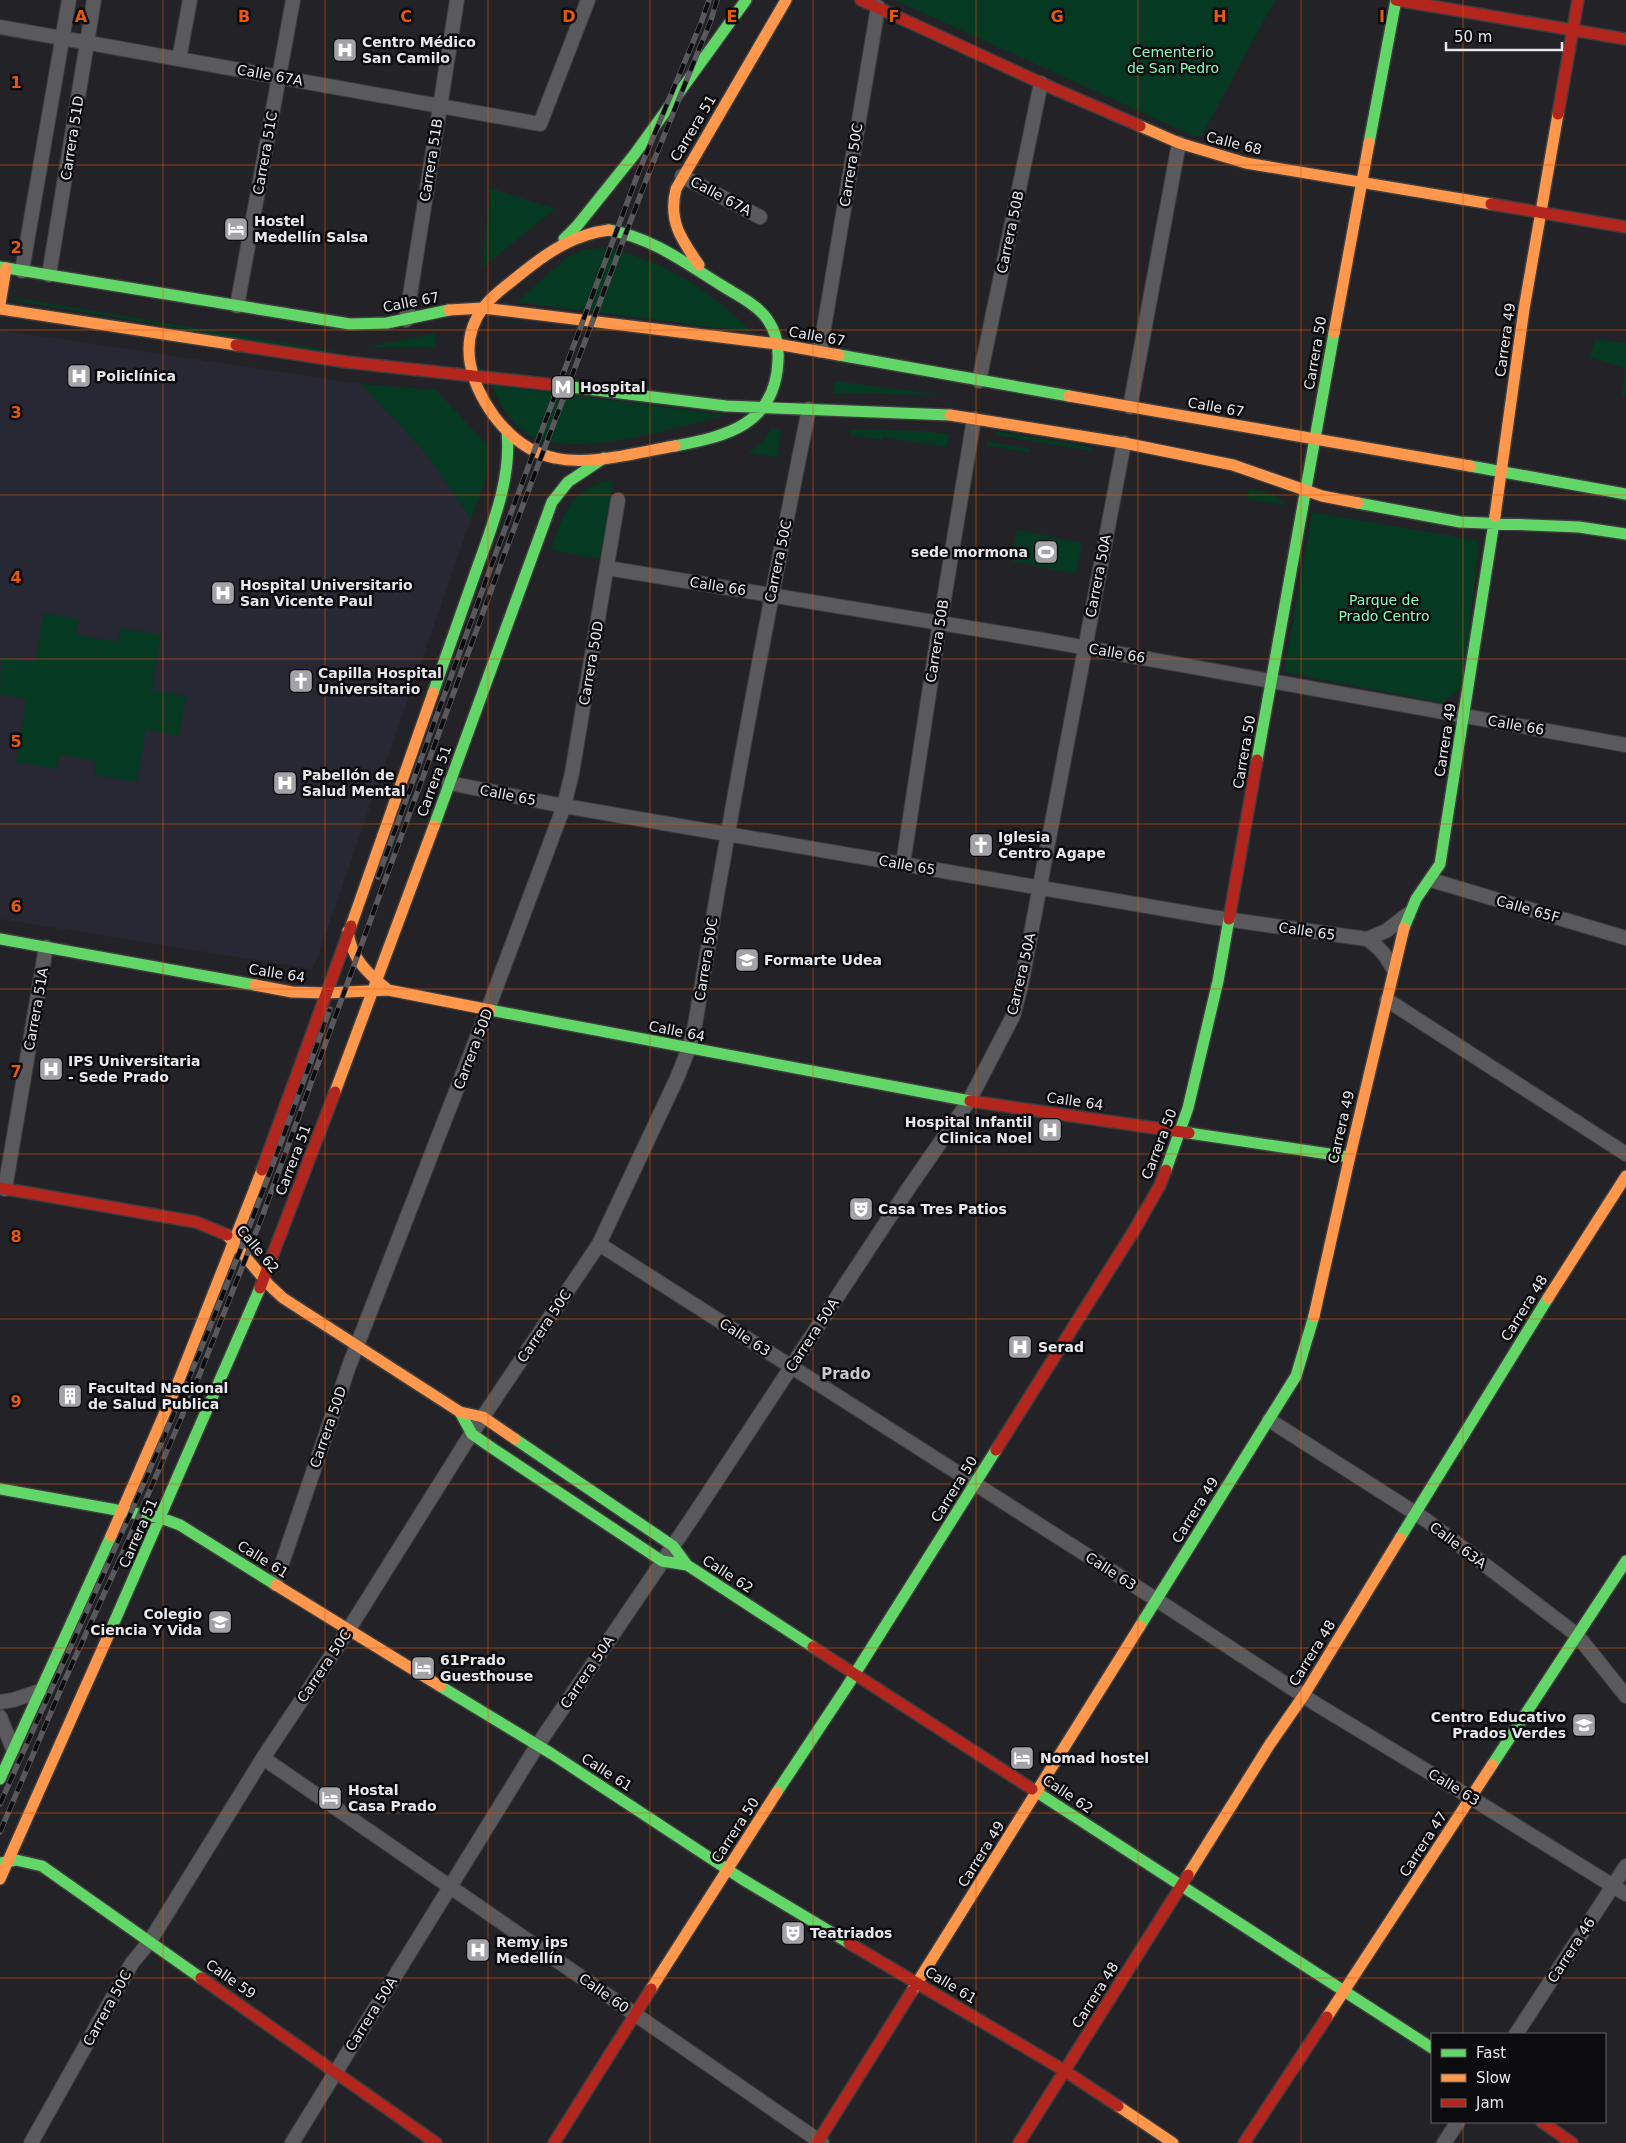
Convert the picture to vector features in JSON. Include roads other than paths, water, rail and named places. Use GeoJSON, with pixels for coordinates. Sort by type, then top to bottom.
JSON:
{"type":"FeatureCollection","features":[{"type":"Feature","properties":{"kind":"main road","name":"Carrera 51"},"geometry":{"type":"LineString","coordinates":[[555,247],[577,226],[634,155],[746,0]]}},
{"type":"Feature","properties":{"kind":"main road","name":"Carrera 51"},"geometry":{"type":"LineString","coordinates":[[706,275],[683,243],[673,221],[674,193],[682,176],[786,0]]}},
{"type":"Feature","properties":{"kind":"main road","name":"Calle 68"},"geometry":{"type":"LineString","coordinates":[[861,0],[1041,83],[1179,143],[1246,163],[1541,213],[1558,214],[1626,227]]}},
{"type":"Feature","properties":{"kind":"main road"},"geometry":{"type":"LineString","coordinates":[[1396,0],[1626,39]]}},
{"type":"Feature","properties":{"kind":"main road","name":"Carrera 50"},"geometry":{"type":"LineString","coordinates":[[554,2143],[727,1869],[855,1674],[1160,1184],[1188,1108],[1218,981],[1314,439],[1396,0]]}},
{"type":"Feature","properties":{"kind":"main road","name":"Carrera 49"},"geometry":{"type":"LineString","coordinates":[[819,2142],[1296,1376],[1310,1339],[1349,1157],[1387,1000],[1392,967],[1416,898],[1431,880],[1440,864],[1494,524],[1524,309],[1578,0]]}},
{"type":"Feature","properties":{"kind":"main road"},"geometry":{"type":"LineString","coordinates":[[597,231],[622,232],[654,242],[706,275],[746,300],[764,316],[775,333],[777,344],[776,378],[771,394],[753,420],[726,435],[604,458],[576,461],[546,457],[529,450],[507,431],[483,401],[471,375],[469,342],[474,324],[483,308],[503,289],[555,247],[586,233],[597,231]]}},
{"type":"Feature","properties":{"kind":"main road"},"geometry":{"type":"LineString","coordinates":[[0,304],[3,268]]}},
{"type":"Feature","properties":{"kind":"main road","name":"Calle 67"},"geometry":{"type":"LineString","coordinates":[[3,268],[350,324],[388,323],[454,309],[483,308],[777,344],[1626,494]]}},
{"type":"Feature","properties":{"kind":"main road"},"geometry":{"type":"LineString","coordinates":[[0,309],[279,353],[726,406],[921,412],[974,418],[1124,442],[1233,465],[1347,502],[1460,522],[1579,527],[1626,534]]}},
{"type":"Feature","properties":{"kind":"main road","name":"Carrera 51"},"geometry":{"type":"LineString","coordinates":[[0,1779],[123,1510],[184,1367],[234,1241],[326,993],[499,503],[506,482],[509,460],[507,431]]}},
{"type":"Feature","properties":{"kind":"main road","name":"Carrera 51"},"geometry":{"type":"LineString","coordinates":[[0,1879],[4,1861],[161,1518],[264,1279],[376,986],[552,502],[572,478],[604,458]]}},
{"type":"Feature","properties":{"kind":"main road"},"geometry":{"type":"LineString","coordinates":[[348,931],[349,945],[355,958],[376,986]]}},
{"type":"Feature","properties":{"kind":"main road","name":"Calle 64"},"geometry":{"type":"LineString","coordinates":[[0,939],[292,992],[326,993],[376,986],[388,990],[969,1101],[1349,1157]]}},
{"type":"Feature","properties":{"kind":"main road","name":"Carrera 48"},"geometry":{"type":"LineString","coordinates":[[1019,2143],[1182,1887],[1270,1744],[1304,1696],[1549,1296],[1626,1176]]}},
{"type":"Feature","properties":{"kind":"main road","name":"Calle 62"},"geometry":{"type":"LineString","coordinates":[[3,1188],[196,1222],[226,1233],[275,1292],[460,1412],[483,1417],[673,1546],[687,1565],[1431,2047]]}},
{"type":"Feature","properties":{"kind":"main road","name":"Calle 62"},"geometry":{"type":"LineString","coordinates":[[460,1412],[472,1434],[662,1561],[687,1565]]}},
{"type":"Feature","properties":{"kind":"main road","name":"Calle 61"},"geometry":{"type":"LineString","coordinates":[[0,1489],[123,1510],[161,1518],[180,1525],[552,1754],[727,1869],[1065,2071],[1173,2143]]}},
{"type":"Feature","properties":{"kind":"main road","name":"Carrera 47"},"geometry":{"type":"LineString","coordinates":[[1244,2143],[1626,1561]]}},
{"type":"Feature","properties":{"kind":"main road","name":"Calle 59"},"geometry":{"type":"LineString","coordinates":[[4,1861],[22,1860],[42,1866],[436,2143]]}},
{"type":"Feature","properties":{"kind":"main road"},"geometry":{"type":"LineString","coordinates":[[1543,2123],[1572,2143]]}},
{"type":"Feature","properties":{"kind":"street","name":"Carrera 51D"},"geometry":{"type":"LineString","coordinates":[[22,271],[69,0]]}},
{"type":"Feature","properties":{"kind":"street","name":"Carrera 51D"},"geometry":{"type":"LineString","coordinates":[[49,275],[94,0]]}},
{"type":"Feature","properties":{"kind":"street"},"geometry":{"type":"LineString","coordinates":[[179,59],[190,0]]}},
{"type":"Feature","properties":{"kind":"street","name":"Carrera 51C"},"geometry":{"type":"LineString","coordinates":[[237,306],[293,0]]}},
{"type":"Feature","properties":{"kind":"street","name":"Carrera 51B"},"geometry":{"type":"LineString","coordinates":[[406,320],[457,0]]}},
{"type":"Feature","properties":{"kind":"street","name":"Calle 67A"},"geometry":{"type":"LineString","coordinates":[[0,27],[540,124],[588,0]]}},
{"type":"Feature","properties":{"kind":"street","name":"Carrera 50C"},"geometry":{"type":"LineString","coordinates":[[820,352],[878,7]]}},
{"type":"Feature","properties":{"kind":"street","name":"Carrera 50B"},"geometry":{"type":"LineString","coordinates":[[979,381],[1041,83]]}},
{"type":"Feature","properties":{"kind":"street"},"geometry":{"type":"LineString","coordinates":[[1130,407],[1179,143]]}},
{"type":"Feature","properties":{"kind":"street","name":"Calle 67A"},"geometry":{"type":"LineString","coordinates":[[682,176],[760,217]]}},
{"type":"Feature","properties":{"kind":"street","name":"Carrera 50C"},"geometry":{"type":"LineString","coordinates":[[31,2143],[132,1963],[150,1941],[263,1758],[349,1629],[483,1417],[599,1244],[677,1078],[689,1048],[695,1025],[727,834],[771,595],[809,409]]}},
{"type":"Feature","properties":{"kind":"street","name":"Carrera 50B"},"geometry":{"type":"LineString","coordinates":[[903,864],[974,418]]}},
{"type":"Feature","properties":{"kind":"street","name":"Carrera 50A"},"geometry":{"type":"LineString","coordinates":[[292,2143],[537,1746],[673,1546],[908,1189],[969,1101],[1013,1016],[1021,986],[1124,442]]}},
{"type":"Feature","properties":{"kind":"street","name":"Carrera 50D"},"geometry":{"type":"LineString","coordinates":[[275,1584],[357,1346],[488,1009],[564,806],[572,773],[618,500]]}},
{"type":"Feature","properties":{"kind":"street","name":"Calle 66"},"geometry":{"type":"LineString","coordinates":[[607,568],[1084,648],[1626,745]]}},
{"type":"Feature","properties":{"kind":"street","name":"Calle 65"},"geometry":{"type":"LineString","coordinates":[[449,783],[564,806],[1230,920],[1367,939]]}},
{"type":"Feature","properties":{"kind":"street","name":"Calle 65F"},"geometry":{"type":"LineString","coordinates":[[1431,880],[1626,938]]}},
{"type":"Feature","properties":{"kind":"street"},"geometry":{"type":"LineString","coordinates":[[1367,939],[1386,931],[1409,914]]}},
{"type":"Feature","properties":{"kind":"street"},"geometry":{"type":"LineString","coordinates":[[1367,939],[1378,946],[1386,955],[1392,967]]}},
{"type":"Feature","properties":{"kind":"street","name":"Carrera 51A"},"geometry":{"type":"LineString","coordinates":[[3,1188],[46,947]]}},
{"type":"Feature","properties":{"kind":"street"},"geometry":{"type":"LineString","coordinates":[[1387,1000],[1626,1154]]}},
{"type":"Feature","properties":{"kind":"street","name":"Calle 63"},"geometry":{"type":"LineString","coordinates":[[599,1244],[1304,1696],[1626,1894]]}},
{"type":"Feature","properties":{"kind":"street","name":"Calle 63A"},"geometry":{"type":"LineString","coordinates":[[1269,1420],[1416,1514],[1578,1635],[1626,1696]]}},
{"type":"Feature","properties":{"kind":"street"},"geometry":{"type":"LineString","coordinates":[[0,1702],[13,1700],[40,1691]]}},
{"type":"Feature","properties":{"kind":"street"},"geometry":{"type":"LineString","coordinates":[[0,1717],[14,1749]]}},
{"type":"Feature","properties":{"kind":"street","name":"Calle 60"},"geometry":{"type":"LineString","coordinates":[[263,1758],[819,2142]]}},
{"type":"Feature","properties":{"kind":"street","name":"Carrera 46"},"geometry":{"type":"LineString","coordinates":[[1517,2033],[1626,1866]]}},
{"type":"Feature","properties":{"kind":"street"},"geometry":{"type":"LineString","coordinates":[[1444,2143],[1457,2123]]}},
{"type":"Feature","properties":{"kind":"railway"},"geometry":{"type":"LineString","coordinates":[[378,877],[496,553],[639,171],[709,0]]}},
{"type":"Feature","properties":{"kind":"railway"},"geometry":{"type":"LineString","coordinates":[[0,1832],[63,1684],[124,1550],[195,1386],[262,1217],[504,555],[648,175],[711,20],[717,0]]}},
{"type":"Feature","properties":{"kind":"railway"},"geometry":{"type":"LineString","coordinates":[[0,1804],[164,1438],[242,1245],[330,1009]]}},
{"type":"Feature","properties":{"kind":"place","name":"Centro Médico San Camilo"},"geometry":{"type":"Point","coordinates":[345,50]}},
{"type":"Feature","properties":{"kind":"place","name":"Hostel Medellín Salsa"},"geometry":{"type":"Point","coordinates":[236,229]}},
{"type":"Feature","properties":{"kind":"place","name":"Policlínica"},"geometry":{"type":"Point","coordinates":[79,376]}},
{"type":"Feature","properties":{"kind":"place","name":"Hospital"},"geometry":{"type":"Point","coordinates":[563,387]}},
{"type":"Feature","properties":{"kind":"place","name":"sede mormona"},"geometry":{"type":"Point","coordinates":[1046,552]}},
{"type":"Feature","properties":{"kind":"place","name":"Hospital Universitario San Vicente Paul"},"geometry":{"type":"Point","coordinates":[223,593]}},
{"type":"Feature","properties":{"kind":"place","name":"Capilla Hospital Universitario"},"geometry":{"type":"Point","coordinates":[301,681]}},
{"type":"Feature","properties":{"kind":"place","name":"Pabellón de Salud Mental"},"geometry":{"type":"Point","coordinates":[285,783]}},
{"type":"Feature","properties":{"kind":"place","name":"Iglesia Centro Agape"},"geometry":{"type":"Point","coordinates":[981,845]}},
{"type":"Feature","properties":{"kind":"place","name":"Formarte Udea"},"geometry":{"type":"Point","coordinates":[747,960]}},
{"type":"Feature","properties":{"kind":"place","name":"IPS Universitaria - Sede Prado"},"geometry":{"type":"Point","coordinates":[51,1069]}},
{"type":"Feature","properties":{"kind":"place","name":"Hospital Infantil Clinica Noel"},"geometry":{"type":"Point","coordinates":[1050,1130]}},
{"type":"Feature","properties":{"kind":"place","name":"Casa Tres Patios"},"geometry":{"type":"Point","coordinates":[861,1209]}},
{"type":"Feature","properties":{"kind":"place","name":"Serad"},"geometry":{"type":"Point","coordinates":[1020,1347]}},
{"type":"Feature","properties":{"kind":"place","name":"Facultad Nacional de Salud Publica"},"geometry":{"type":"Point","coordinates":[70,1396]}},
{"type":"Feature","properties":{"kind":"place","name":"Colegio Ciencia Y Vida"},"geometry":{"type":"Point","coordinates":[220,1622]}},
{"type":"Feature","properties":{"kind":"place","name":"61Prado Guesthouse"},"geometry":{"type":"Point","coordinates":[423,1668]}},
{"type":"Feature","properties":{"kind":"place","name":"Centro Educativo Prados Verdes"},"geometry":{"type":"Point","coordinates":[1584,1725]}},
{"type":"Feature","properties":{"kind":"place","name":"Nomad hostel"},"geometry":{"type":"Point","coordinates":[1022,1758]}},
{"type":"Feature","properties":{"kind":"place","name":"Hostal Casa Prado"},"geometry":{"type":"Point","coordinates":[330,1798]}},
{"type":"Feature","properties":{"kind":"place","name":"Teatriados"},"geometry":{"type":"Point","coordinates":[793,1933]}},
{"type":"Feature","properties":{"kind":"place","name":"Remy ips Medellín"},"geometry":{"type":"Point","coordinates":[478,1950]}},
{"type":"Feature","properties":{"kind":"district","name":"Prado"},"geometry":{"type":"Point","coordinates":[846,1374]}},
{"type":"Feature","properties":{"kind":"park label","name":"Cementerio de San Pedro"},"geometry":{"type":"Point","coordinates":[1173,60]}},
{"type":"Feature","properties":{"kind":"park label","name":"Parque de Prado Centro"},"geometry":{"type":"Point","coordinates":[1384,608]}}]}
